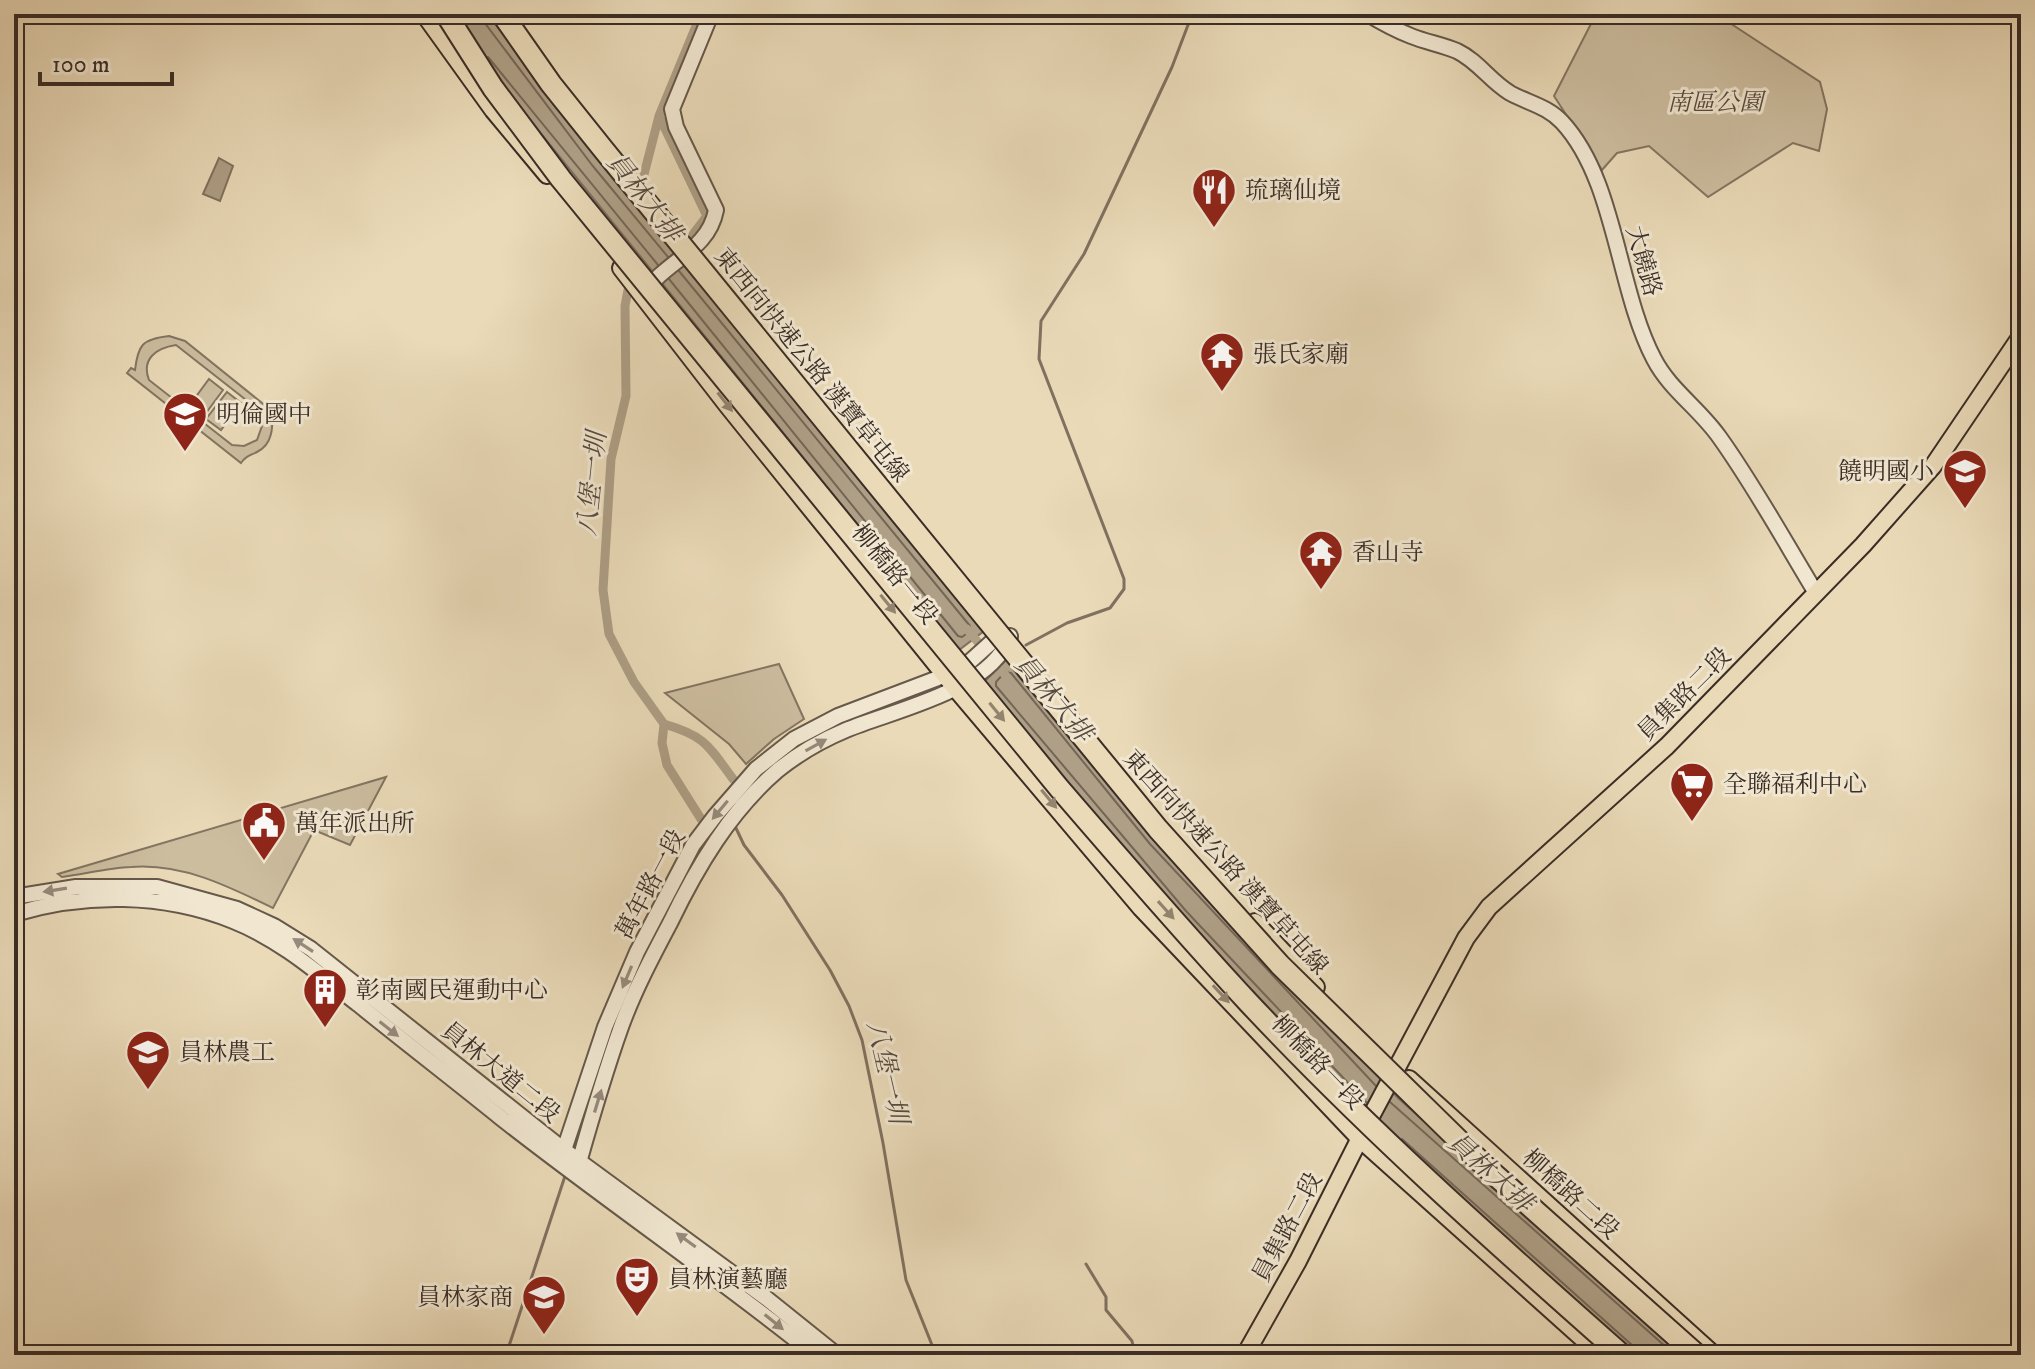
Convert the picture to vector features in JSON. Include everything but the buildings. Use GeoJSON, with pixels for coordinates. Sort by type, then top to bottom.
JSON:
{"type":"FeatureCollection","features":[{"type":"Feature","properties":{"kind":"highway"},"geometry":{"type":"LineString","coordinates":[[446,14],[493,88],[561,179],[1059,788],[1124,863],[1247,1001],[1358,1114],[1454,1206],[1622,1355]]}},
{"type":"Feature","properties":{"kind":"highway","name":"東西向快速公路 漢寶草屯線"},"geometry":{"type":"LineString","coordinates":[[502,14],[551,84],[603,149],[1158,829],[1280,965],[1343,1029],[1486,1167],[1697,1355]]}},
{"type":"Feature","properties":{"kind":"main road","name":"柳橋路一段"},"geometry":{"type":"LineString","coordinates":[[424,14],[493,110],[630,278],[646,290],[956,689],[1141,908],[1360,1139]]}},
{"type":"Feature","properties":{"kind":"main road","name":"柳橋路一段"},"geometry":{"type":"LineString","coordinates":[[512,14],[687,253],[957,574],[1003,642],[1305,976],[1397,1067]]}},
{"type":"Feature","properties":{"kind":"main road","name":"員集路二段"},"geometry":{"type":"LineString","coordinates":[[1245,1355],[1298,1261],[1466,938],[1489,907],[1640,772],[1816,593],[1933,466],[2021,336]]}},
{"type":"Feature","properties":{"kind":"main road","name":"柳橋路二段"},"geometry":{"type":"LineString","coordinates":[[1397,1067],[1714,1355]]}},
{"type":"Feature","properties":{"kind":"main road"},"geometry":{"type":"LineString","coordinates":[[1360,1139],[1601,1355]]}},
{"type":"Feature","properties":{"kind":"street"},"geometry":{"type":"LineString","coordinates":[[646,290],[687,253],[697,248],[716,210],[676,127],[672,109],[711,14]]}},
{"type":"Feature","properties":{"kind":"street","name":"大饒路"},"geometry":{"type":"LineString","coordinates":[[1368,14],[1410,36],[1458,51],[1509,92],[1540,105],[1561,121],[1581,147],[1592,172],[1614,233],[1636,316],[1654,360],[1674,387],[1721,438],[1816,593]]}},
{"type":"Feature","properties":{"kind":"street"},"geometry":{"type":"LineString","coordinates":[[970,671],[1003,642]]}},
{"type":"Feature","properties":{"kind":"street","name":"萬年路一段"},"geometry":{"type":"LineString","coordinates":[[577,1168],[621,1028],[638,985],[688,885],[744,794],[773,754],[816,726],[946,675],[970,671]]}},
{"type":"Feature","properties":{"kind":"street","name":"萬年路一段"},"geometry":{"type":"LineString","coordinates":[[562,1157],[605,1027],[637,952],[701,834],[744,794],[826,739],[956,689],[970,671]]}},
{"type":"Feature","properties":{"kind":"street","name":"員林大道二段"},"geometry":{"type":"LineString","coordinates":[[14,897],[76,887],[157,887],[237,909],[274,926],[311,949],[562,1157]]}},
{"type":"Feature","properties":{"kind":"street","name":"員林大道二段"},"geometry":{"type":"LineString","coordinates":[[14,914],[78,900],[116,898],[174,905],[233,921],[291,953],[577,1168],[815,1355]]}},
{"type":"Feature","properties":{"kind":"street","name":"員林大道二段"},"geometry":{"type":"LineString","coordinates":[[577,1168],[766,1298],[837,1355]]}},
{"type":"Feature","properties":{"kind":"green space","name":"南區公園"},"geometry":{"type":"Polygon","coordinates":[[[1596,14],[1716,14],[1820,82],[1827,109],[1819,151],[1793,143],[1708,197],[1649,146],[1617,153],[1602,170],[1554,96],[1596,14]]]}},
{"type":"Feature","properties":{"kind":"green space"},"geometry":{"type":"Polygon","coordinates":[[[169,336],[185,341],[272,411],[271,434],[262,449],[241,463],[127,373],[131,368],[135,370],[143,345],[169,336]],[[176,345],[162,349],[149,360],[149,380],[232,445],[244,446],[257,440],[262,426],[259,410],[176,345]]]}},
{"type":"Feature","properties":{"kind":"green space"},"geometry":{"type":"Polygon","coordinates":[[[209,379],[223,390],[203,417],[189,406],[209,379]]]}},
{"type":"Feature","properties":{"kind":"green space"},"geometry":{"type":"Polygon","coordinates":[[[227,392],[241,403],[221,430],[206,419],[227,392]]]}},
{"type":"Feature","properties":{"kind":"green space"},"geometry":{"type":"Polygon","coordinates":[[[779,664],[804,719],[774,739],[746,764],[729,744],[665,693],[779,664]]]}},
{"type":"Feature","properties":{"kind":"green space"},"geometry":{"type":"Polygon","coordinates":[[[386,777],[350,845],[314,830],[273,908],[222,884],[168,869],[131,867],[62,877],[58,874],[386,777]]]}},
{"type":"Feature","properties":{"kind":"water"},"geometry":{"type":"Polygon","coordinates":[[[440,14],[488,14],[598,160],[984,631],[959,650],[521,109],[440,14]]]}},
{"type":"Feature","properties":{"kind":"water"},"geometry":{"type":"Polygon","coordinates":[[[219,158],[233,166],[220,201],[203,194],[219,158]]]}},
{"type":"Feature","properties":{"kind":"water"},"geometry":{"type":"Polygon","coordinates":[[[1009,657],[1156,839],[1398,1098],[1687,1355],[1631,1355],[1394,1143],[1180,916],[983,683],[1009,657]]]}},
{"type":"Feature","properties":{"kind":"waterway","name":"八堡一圳"},"geometry":{"type":"LineString","coordinates":[[691,237],[707,216],[659,116],[701,14]]}},
{"type":"Feature","properties":{"kind":"waterway"},"geometry":{"type":"LineString","coordinates":[[1026,645],[1067,623],[1110,608],[1124,589],[1124,579],[1039,359],[1041,321],[1084,254],[1172,67],[1188,25],[1197,14]]}},
{"type":"Feature","properties":{"kind":"waterway"},"geometry":{"type":"LineString","coordinates":[[640,190],[659,116]]}},
{"type":"Feature","properties":{"kind":"waterway","name":"八堡一圳"},"geometry":{"type":"LineString","coordinates":[[634,285],[628,290],[625,306],[626,396],[611,459],[603,590],[609,634],[634,682],[664,724],[662,743],[667,765],[701,819]]}},
{"type":"Feature","properties":{"kind":"waterway","name":"員林大排"},"geometry":{"type":"LineString","coordinates":[[967,629],[1006,676]]}},
{"type":"Feature","properties":{"kind":"waterway","name":"八堡一圳"},"geometry":{"type":"LineString","coordinates":[[664,724],[689,733],[704,743],[733,779]]}},
{"type":"Feature","properties":{"kind":"waterway","name":"八堡一圳"},"geometry":{"type":"LineString","coordinates":[[734,824],[744,845],[782,895],[830,970],[862,1040],[906,1280],[936,1355]]}},
{"type":"Feature","properties":{"kind":"waterway"},"geometry":{"type":"LineString","coordinates":[[693,859],[712,832]]}},
{"type":"Feature","properties":{"kind":"waterway"},"geometry":{"type":"LineString","coordinates":[[651,945],[684,876]]}},
{"type":"Feature","properties":{"kind":"waterway"},"geometry":{"type":"LineString","coordinates":[[573,1150],[589,1105]]}},
{"type":"Feature","properties":{"kind":"waterway"},"geometry":{"type":"LineString","coordinates":[[506,1355],[566,1173]]}},
{"type":"Feature","properties":{"kind":"waterway"},"geometry":{"type":"LineString","coordinates":[[1086,1264],[1106,1297],[1106,1310],[1132,1341],[1135,1355]]}},
{"type":"Feature","properties":{"kind":"place","name":"琉璃仙境"},"geometry":{"type":"Point","coordinates":[1214,229]}},
{"type":"Feature","properties":{"kind":"place","name":"張氏家廟"},"geometry":{"type":"Point","coordinates":[1222,393]}},
{"type":"Feature","properties":{"kind":"place","name":"明倫國中"},"geometry":{"type":"Point","coordinates":[185,453]}},
{"type":"Feature","properties":{"kind":"place","name":"饒明國小"},"geometry":{"type":"Point","coordinates":[1965,510]}},
{"type":"Feature","properties":{"kind":"place","name":"香山寺"},"geometry":{"type":"Point","coordinates":[1321,591]}},
{"type":"Feature","properties":{"kind":"place","name":"全聯福利中心"},"geometry":{"type":"Point","coordinates":[1692,823]}},
{"type":"Feature","properties":{"kind":"place","name":"萬年派出所"},"geometry":{"type":"Point","coordinates":[264,862]}},
{"type":"Feature","properties":{"kind":"place","name":"彰南國民運動中心"},"geometry":{"type":"Point","coordinates":[325,1029]}},
{"type":"Feature","properties":{"kind":"place","name":"員林農工"},"geometry":{"type":"Point","coordinates":[148,1091]}},
{"type":"Feature","properties":{"kind":"place","name":"員林演藝廳"},"geometry":{"type":"Point","coordinates":[637,1318]}},
{"type":"Feature","properties":{"kind":"place","name":"員林家商"},"geometry":{"type":"Point","coordinates":[544,1336]}}]}
